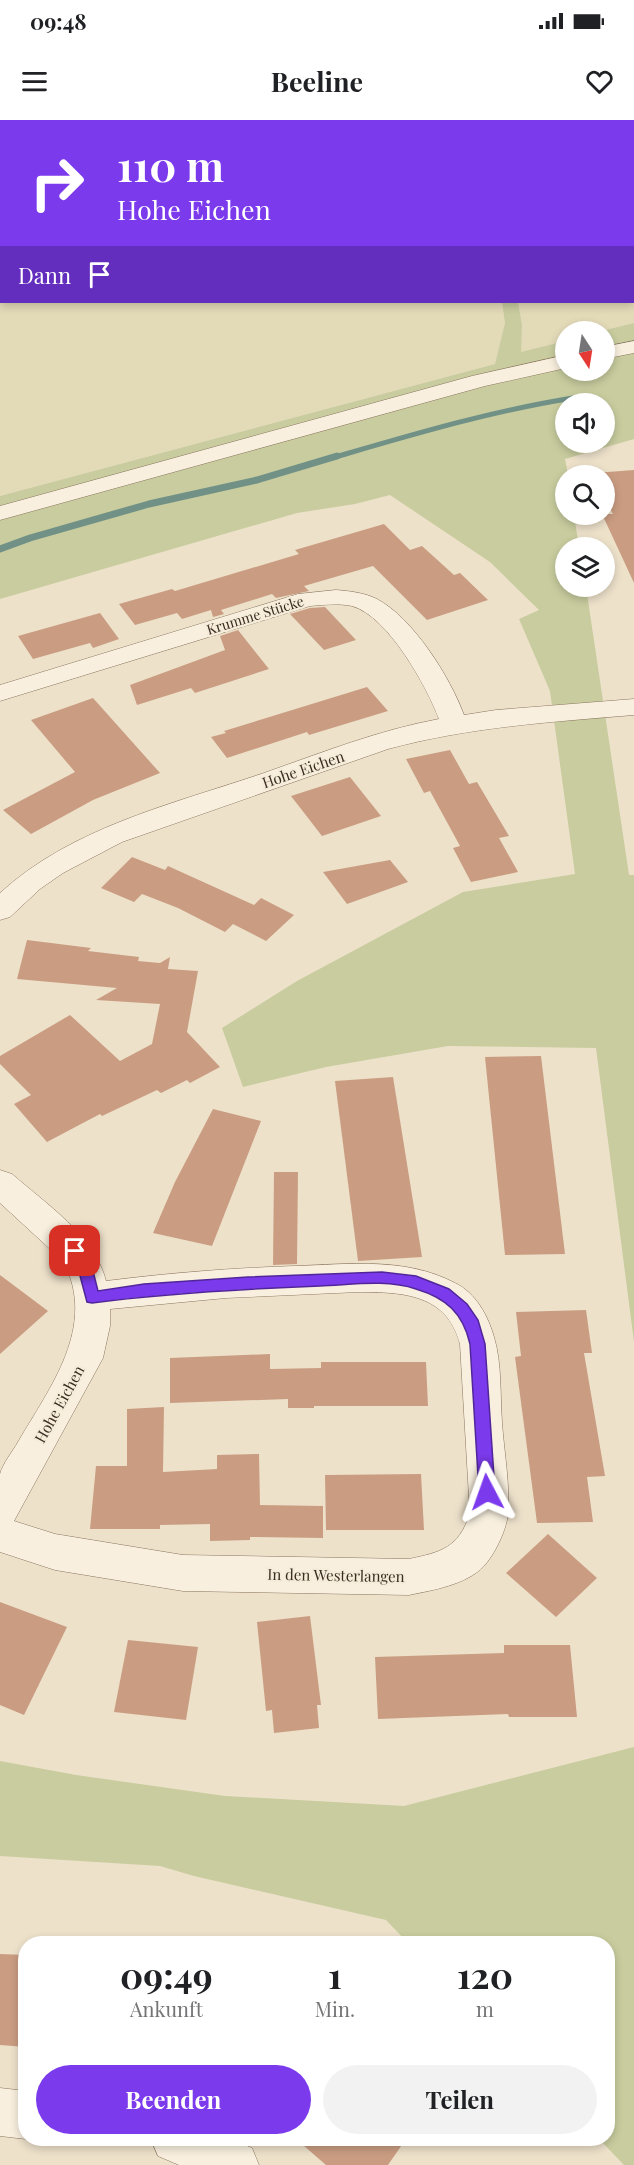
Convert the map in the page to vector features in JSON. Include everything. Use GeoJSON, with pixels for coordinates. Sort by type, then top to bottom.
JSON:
{"type":"FeatureCollection","features":[{"type":"Feature","properties":{"kind":"street"},"geometry":{"type":"LineString","coordinates":[[615,351],[634,347]]}},
{"type":"Feature","properties":{"kind":"street"},"geometry":{"type":"LineString","coordinates":[[0,513],[480,381],[555,364]]}},
{"type":"Feature","properties":{"kind":"street","name":"Krumme Stücke"},"geometry":{"type":"LineString","coordinates":[[0,693],[307,599],[329,597],[357,600],[379,610],[412,646],[442,694],[454,724]]}},
{"type":"Feature","properties":{"kind":"street","name":"Hohe Eichen"},"geometry":{"type":"LineString","coordinates":[[0,910],[30,882],[53,866],[112,835],[378,743],[454,724],[496,718],[634,707]]}},
{"type":"Feature","properties":{"kind":"street","name":"Hohe Eichen"},"geometry":{"type":"LineString","coordinates":[[0,1183],[75,1251],[86,1271],[92,1297],[92,1326],[85,1358],[0,1510]]}},
{"type":"Feature","properties":{"kind":"street","name":"In den Westerlangen"},"geometry":{"type":"LineString","coordinates":[[0,1534],[55,1552],[183,1573],[409,1577],[442,1571],[469,1556],[483,1537],[489,1514],[478,1344],[473,1324],[462,1308],[444,1293],[416,1282],[382,1278],[212,1285],[92,1297]]}},
{"type":"Feature","properties":{"kind":"street"},"geometry":{"type":"LineString","coordinates":[[0,2112],[18,2114]]}},
{"type":"Feature","properties":{"kind":"street"},"geometry":{"type":"LineString","coordinates":[[191,2146],[235,2165]]}},
{"type":"Feature","properties":{"kind":"shaded area"},"geometry":{"type":"Polygon","coordinates":[[[0,303],[502,303],[505,323],[495,364],[0,496],[0,303]]]}},
{"type":"Feature","properties":{"kind":"shaded area"},"geometry":{"type":"Polygon","coordinates":[[[518,303],[634,303],[634,323],[615,328],[615,321],[555,321],[555,344],[520,353],[522,325],[518,303]]]}},
{"type":"Feature","properties":{"kind":"green space"},"geometry":{"type":"Polygon","coordinates":[[[502,303],[518,303],[522,325],[521,352],[555,344],[555,381],[615,381],[615,328],[634,323],[634,439],[615,445],[615,393],[555,393],[555,453],[586,453],[565,459],[566,465],[555,465],[555,525],[576,525],[577,537],[555,537],[555,597],[587,597],[629,875],[634,875],[634,1342],[596,1048],[448,1046],[326,1067],[243,1087],[222,1028],[297,981],[463,892],[575,874],[550,691],[519,619],[539,610],[490,562],[390,495],[355,504],[297,513],[0,599],[0,496],[495,364],[505,323],[502,303]]]}},
{"type":"Feature","properties":{"kind":"green space"},"geometry":{"type":"Polygon","coordinates":[[[634,1747],[634,2165],[624,2165],[606,2146],[615,2146],[615,1936],[401,1936],[386,1920],[194,1876],[160,1866],[0,1856],[0,1761],[76,1775],[225,1796],[404,1806],[634,1747]]]}},
{"type":"Feature","properties":{"kind":"building"},"geometry":{"type":"Polygon","coordinates":[[[634,470],[634,583],[615,542],[615,537],[613,537],[607,525],[615,525],[615,471],[634,470]]]}},
{"type":"Feature","properties":{"kind":"building"},"geometry":{"type":"Polygon","coordinates":[[[384,524],[410,550],[422,546],[454,575],[460,573],[488,600],[427,620],[373,566],[304,586],[309,591],[276,598],[272,594],[221,610],[224,614],[213,617],[211,610],[182,619],[177,613],[135,625],[119,604],[172,589],[175,591],[299,554],[295,550],[384,524]]]}},
{"type":"Feature","properties":{"kind":"building"},"geometry":{"type":"Polygon","coordinates":[[[325,607],[356,640],[324,650],[290,614],[310,608],[325,607]]]}},
{"type":"Feature","properties":{"kind":"building"},"geometry":{"type":"Polygon","coordinates":[[[100,613],[119,639],[93,648],[90,643],[33,659],[18,636],[100,613]]]}},
{"type":"Feature","properties":{"kind":"building"},"geometry":{"type":"Polygon","coordinates":[[[238,630],[269,669],[195,693],[191,688],[137,705],[130,685],[225,650],[220,636],[238,630]]]}},
{"type":"Feature","properties":{"kind":"building"},"geometry":{"type":"Polygon","coordinates":[[[367,687],[388,711],[309,735],[307,732],[227,758],[211,737],[226,733],[224,731],[367,687]]]}},
{"type":"Feature","properties":{"kind":"building"},"geometry":{"type":"Polygon","coordinates":[[[93,698],[160,773],[93,800],[31,834],[3,810],[75,772],[31,720],[93,698]]]}},
{"type":"Feature","properties":{"kind":"building"},"geometry":{"type":"Polygon","coordinates":[[[450,750],[469,784],[477,782],[509,836],[499,838],[518,872],[471,882],[453,848],[460,846],[430,791],[424,793],[406,759],[450,750]]]}},
{"type":"Feature","properties":{"kind":"building"},"geometry":{"type":"Polygon","coordinates":[[[350,777],[381,816],[322,836],[291,796],[350,777]]]}},
{"type":"Feature","properties":{"kind":"building"},"geometry":{"type":"Polygon","coordinates":[[[132,857],[165,870],[168,866],[254,905],[261,898],[294,915],[266,941],[233,924],[225,932],[178,908],[142,894],[134,902],[101,888],[132,857]]]}},
{"type":"Feature","properties":{"kind":"building"},"geometry":{"type":"Polygon","coordinates":[[[390,860],[408,882],[347,904],[323,872],[390,860]]]}},
{"type":"Feature","properties":{"kind":"building"},"geometry":{"type":"Polygon","coordinates":[[[27,940],[139,957],[138,961],[160,963],[170,957],[168,969],[198,971],[187,1032],[220,1067],[190,1083],[187,1080],[161,1093],[157,1090],[102,1116],[100,1114],[47,1142],[14,1104],[31,1095],[0,1064],[0,1056],[70,1015],[120,1061],[152,1044],[160,1004],[96,1000],[117,988],[17,979],[27,940]]]}},
{"type":"Feature","properties":{"kind":"building"},"geometry":{"type":"Polygon","coordinates":[[[541,1056],[565,1254],[505,1255],[485,1057],[541,1056]]]}},
{"type":"Feature","properties":{"kind":"building"},"geometry":{"type":"Polygon","coordinates":[[[393,1077],[422,1257],[358,1261],[335,1081],[393,1077]]]}},
{"type":"Feature","properties":{"kind":"building"},"geometry":{"type":"Polygon","coordinates":[[[213,1109],[261,1121],[212,1246],[153,1233],[175,1182],[213,1109]]]}},
{"type":"Feature","properties":{"kind":"building"},"geometry":{"type":"Polygon","coordinates":[[[274,1172],[298,1172],[297,1264],[273,1265],[274,1172]]]}},
{"type":"Feature","properties":{"kind":"building"},"geometry":{"type":"Polygon","coordinates":[[[0,1275],[48,1311],[0,1354],[0,1275]]]}},
{"type":"Feature","properties":{"kind":"building"},"geometry":{"type":"Polygon","coordinates":[[[586,1310],[592,1353],[584,1353],[605,1476],[587,1477],[593,1522],[537,1523],[515,1357],[521,1356],[516,1312],[586,1310]]]}},
{"type":"Feature","properties":{"kind":"building"},"geometry":{"type":"Polygon","coordinates":[[[270,1354],[270,1369],[321,1368],[321,1362],[426,1362],[428,1406],[288,1408],[288,1399],[170,1403],[170,1358],[270,1354]]]}},
{"type":"Feature","properties":{"kind":"building"},"geometry":{"type":"Polygon","coordinates":[[[164,1407],[163,1472],[217,1469],[217,1455],[259,1454],[260,1505],[323,1506],[323,1538],[250,1537],[250,1540],[210,1541],[210,1524],[160,1525],[160,1529],[90,1529],[96,1466],[127,1466],[127,1409],[164,1407]]]}},
{"type":"Feature","properties":{"kind":"building"},"geometry":{"type":"Polygon","coordinates":[[[421,1474],[424,1530],[326,1530],[325,1475],[421,1474]]]}},
{"type":"Feature","properties":{"kind":"building"},"geometry":{"type":"Polygon","coordinates":[[[548,1534],[597,1578],[556,1617],[506,1573],[548,1534]]]}},
{"type":"Feature","properties":{"kind":"building"},"geometry":{"type":"Polygon","coordinates":[[[0,1602],[67,1627],[24,1715],[0,1705],[0,1602]]]}},
{"type":"Feature","properties":{"kind":"building"},"geometry":{"type":"Polygon","coordinates":[[[310,1616],[321,1705],[317,1705],[319,1728],[274,1733],[272,1710],[266,1711],[257,1622],[310,1616]]]}},
{"type":"Feature","properties":{"kind":"building"},"geometry":{"type":"Polygon","coordinates":[[[128,1640],[198,1647],[186,1720],[114,1712],[128,1640]]]}},
{"type":"Feature","properties":{"kind":"building"},"geometry":{"type":"Polygon","coordinates":[[[504,1645],[570,1645],[577,1717],[509,1717],[508,1714],[378,1719],[375,1657],[504,1653],[504,1645]]]}},
{"type":"Feature","properties":{"kind":"building"},"geometry":{"type":"Polygon","coordinates":[[[0,1954],[18,1955],[18,2046],[0,2045],[0,1954]]]}},
{"type":"Feature","properties":{"kind":"building"},"geometry":{"type":"Polygon","coordinates":[[[304,2146],[401,2146],[388,2165],[326,2165],[304,2146]]]}},
{"type":"Feature","properties":{"kind":"waterway"},"geometry":{"type":"LineString","coordinates":[[332,458],[421,432],[555,401]]}},
{"type":"Feature","properties":{"kind":"waterway"},"geometry":{"type":"LineString","coordinates":[[0,549],[30,538],[149,504],[257,480],[337,456]]}},
{"type":"Feature","properties":{"kind":"route"},"geometry":{"type":"LineString","coordinates":[[75,1251],[86,1271],[92,1297],[144,1290],[269,1281],[382,1278],[416,1282],[444,1293],[462,1308],[473,1324],[478,1344],[487,1492]]}}]}
